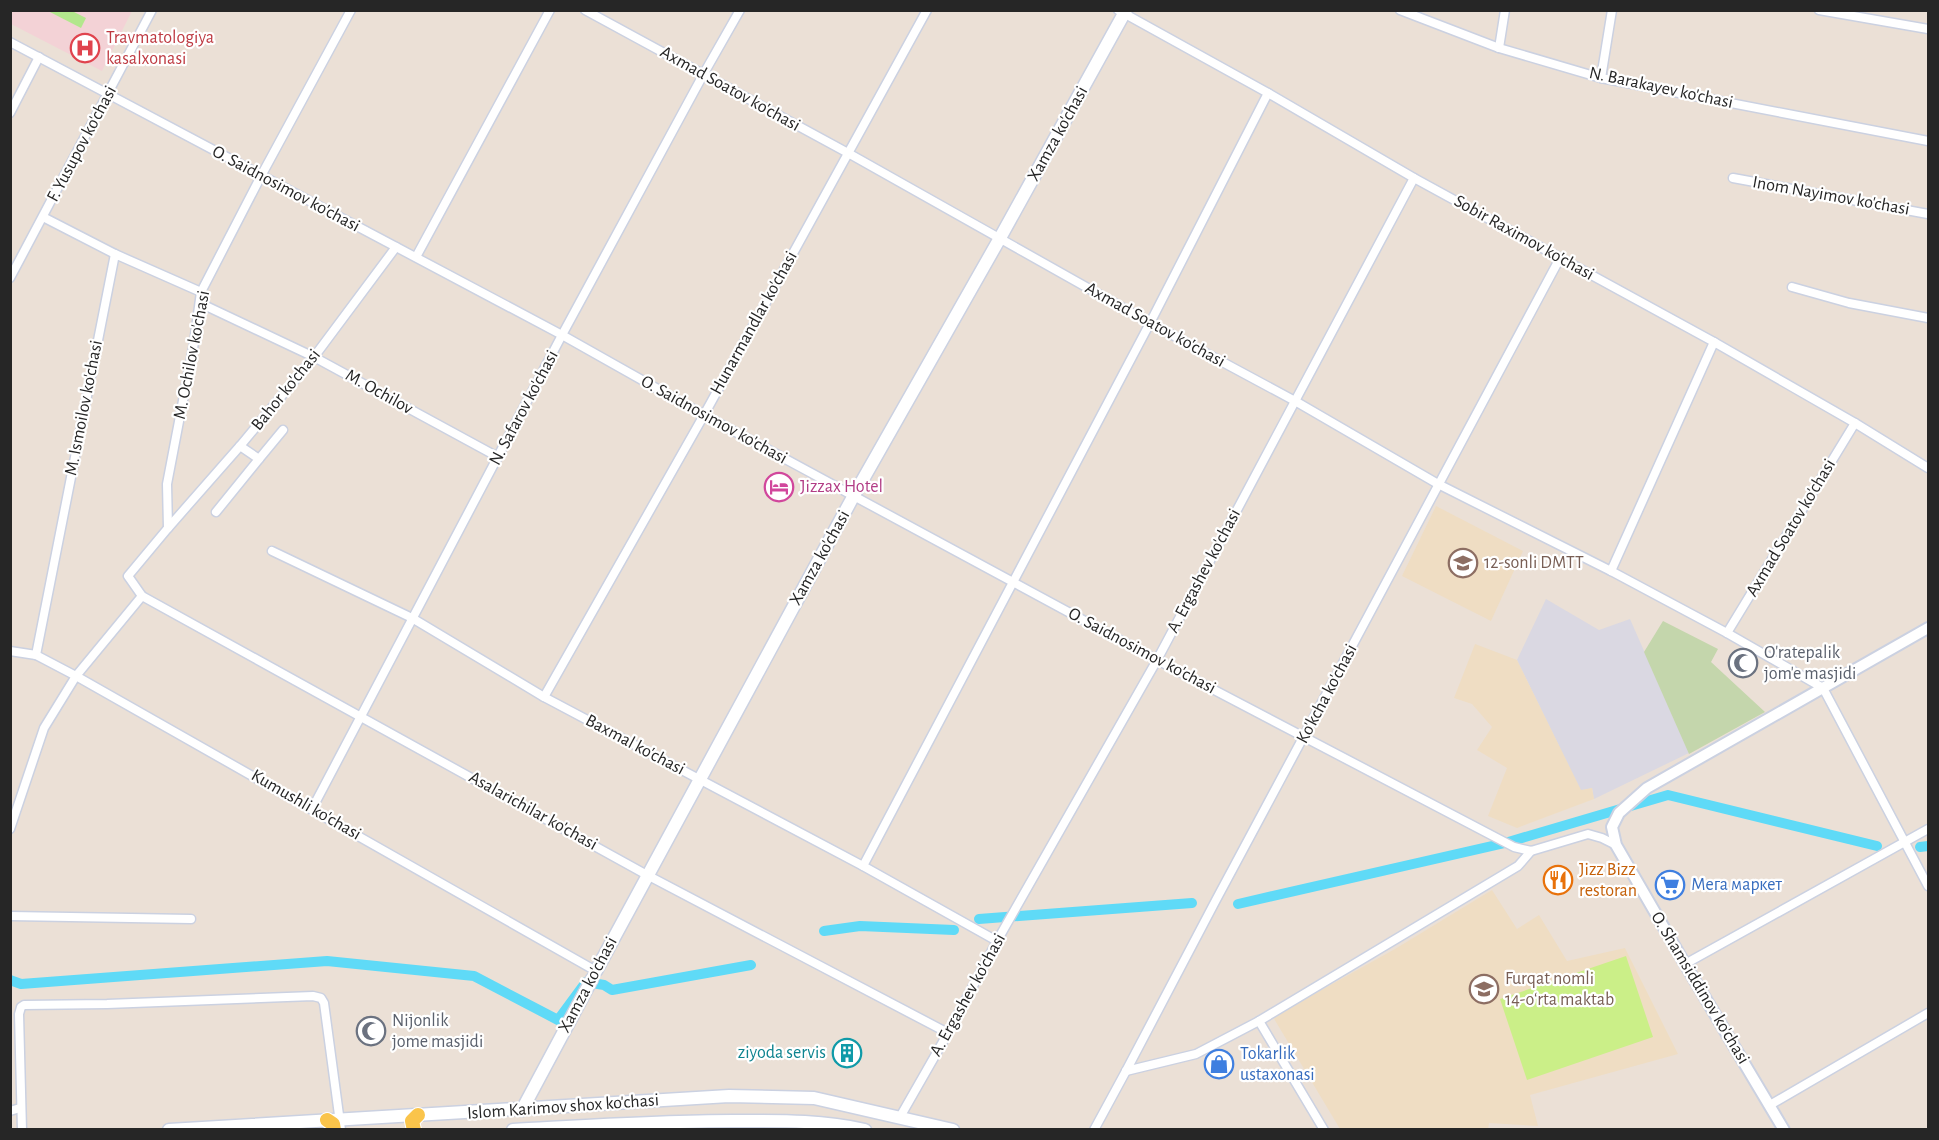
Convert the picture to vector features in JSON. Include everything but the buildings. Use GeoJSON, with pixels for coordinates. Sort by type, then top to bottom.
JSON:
{"type":"FeatureCollection","features":[{"type":"Feature","properties":{"kind":"main road","name":"Xamza ko'chasi"},"geometry":{"type":"LineString","coordinates":[[522,1110],[853,497],[1000,238],[1123,12]]}},
{"type":"Feature","properties":{"kind":"main road","name":"Islom Karimov shox ko'chasi"},"geometry":{"type":"LineString","coordinates":[[169,1130],[336,1125],[418,1115],[729,1096],[814,1098],[953,1130]]}},
{"type":"Feature","properties":{"kind":"main road"},"geometry":{"type":"LineString","coordinates":[[414,1130],[412,1121],[418,1115]]}},
{"type":"Feature","properties":{"kind":"main road","name":"Islom Karimov shox ko'chasi"},"geometry":{"type":"LineString","coordinates":[[513,1130],[799,1125],[822,1122],[865,1130]]}},
{"type":"Feature","properties":{"kind":"street","name":"F. Yusupov ko'chasi"},"geometry":{"type":"LineString","coordinates":[[10,278],[152,10]]}},
{"type":"Feature","properties":{"kind":"street","name":"M. Ochilov ko'chasi"},"geometry":{"type":"LineString","coordinates":[[168,528],[167,484],[194,342],[201,292],[351,10]]}},
{"type":"Feature","properties":{"kind":"street"},"geometry":{"type":"LineString","coordinates":[[416,257],[550,10]]}},
{"type":"Feature","properties":{"kind":"street","name":"Axmad Soatov ko'chasi"},"geometry":{"type":"LineString","coordinates":[[585,10],[848,153],[1150,323],[1296,401],[1438,484],[1611,571],[1823,688]]}},
{"type":"Feature","properties":{"kind":"street","name":"N. Safarov ko'chasi"},"geometry":{"type":"LineString","coordinates":[[312,809],[562,335],[740,10]]}},
{"type":"Feature","properties":{"kind":"street","name":"Hunarmandlar ko'chasi"},"geometry":{"type":"LineString","coordinates":[[544,697],[704,415],[927,10]]}},
{"type":"Feature","properties":{"kind":"street","name":"N. Barakayev ko'chasi"},"geometry":{"type":"LineString","coordinates":[[1400,10],[1499,48],[1601,78],[1929,141]]}},
{"type":"Feature","properties":{"kind":"street"},"geometry":{"type":"LineString","coordinates":[[1499,48],[1505,10]]}},
{"type":"Feature","properties":{"kind":"street"},"geometry":{"type":"LineString","coordinates":[[1601,78],[1612,10]]}},
{"type":"Feature","properties":{"kind":"street"},"geometry":{"type":"LineString","coordinates":[[1819,10],[1929,29]]}},
{"type":"Feature","properties":{"kind":"street","name":"Sobir Raximov ko'chasi"},"geometry":{"type":"LineString","coordinates":[[1123,12],[1414,178],[1714,342],[1929,468]]}},
{"type":"Feature","properties":{"kind":"street","name":"O. Saidnosimov ko'chasi"},"geometry":{"type":"LineString","coordinates":[[10,42],[562,335],[853,497],[1014,581],[1157,660],[1514,847],[1531,851]]}},
{"type":"Feature","properties":{"kind":"street"},"geometry":{"type":"LineString","coordinates":[[10,113],[39,57]]}},
{"type":"Feature","properties":{"kind":"street"},"geometry":{"type":"LineString","coordinates":[[863,866],[1150,323],[1268,93]]}},
{"type":"Feature","properties":{"kind":"street","name":"A. Ergashev ko'chasi"},"geometry":{"type":"LineString","coordinates":[[900,1117],[1008,921],[1157,660],[1414,178]]}},
{"type":"Feature","properties":{"kind":"street","name":"Inom Nayimov ko'chasi"},"geometry":{"type":"LineString","coordinates":[[1733,178],[1929,214]]}},
{"type":"Feature","properties":{"kind":"street"},"geometry":{"type":"LineString","coordinates":[[43,216],[115,254],[201,292]]}},
{"type":"Feature","properties":{"kind":"street","name":"Bahor ko'chasi"},"geometry":{"type":"LineString","coordinates":[[168,528],[314,357],[396,247]]}},
{"type":"Feature","properties":{"kind":"street","name":"M. Ismoilov ko'chasi"},"geometry":{"type":"LineString","coordinates":[[36,655],[115,254]]}},
{"type":"Feature","properties":{"kind":"street","name":"Ko'kcha ko'chasi"},"geometry":{"type":"LineString","coordinates":[[1094,1130],[1560,258]]}},
{"type":"Feature","properties":{"kind":"street"},"geometry":{"type":"LineString","coordinates":[[1792,287],[1849,303],[1929,318]]}},
{"type":"Feature","properties":{"kind":"street","name":"M. Ochilov"},"geometry":{"type":"LineString","coordinates":[[201,292],[206,306],[314,357],[498,457]]}},
{"type":"Feature","properties":{"kind":"street"},"geometry":{"type":"LineString","coordinates":[[1611,571],[1714,342]]}},
{"type":"Feature","properties":{"kind":"street","name":"Axmad Soatov ko'chasi"},"geometry":{"type":"LineString","coordinates":[[1727,633],[1855,423]]}},
{"type":"Feature","properties":{"kind":"street"},"geometry":{"type":"LineString","coordinates":[[216,512],[283,430]]}},
{"type":"Feature","properties":{"kind":"street"},"geometry":{"type":"LineString","coordinates":[[240,446],[259,459]]}},
{"type":"Feature","properties":{"kind":"street","name":"Asalarichilar ko'chasi"},"geometry":{"type":"LineString","coordinates":[[168,528],[128,576],[142,596],[647,875],[948,1033]]}},
{"type":"Feature","properties":{"kind":"street","name":"Baxmal ko'chasi"},"geometry":{"type":"LineString","coordinates":[[272,551],[412,618],[544,697],[863,866],[997,941]]}},
{"type":"Feature","properties":{"kind":"street"},"geometry":{"type":"LineString","coordinates":[[10,830],[44,728],[76,676],[142,596]]}},
{"type":"Feature","properties":{"kind":"street"},"geometry":{"type":"LineString","coordinates":[[1616,845],[1612,827],[1623,808],[1647,788],[1929,628]]}},
{"type":"Feature","properties":{"kind":"street","name":"Kumushli ko'chasi"},"geometry":{"type":"LineString","coordinates":[[10,651],[36,655],[312,809],[592,979]]}},
{"type":"Feature","properties":{"kind":"street"},"geometry":{"type":"LineString","coordinates":[[1823,688],[1929,886]]}},
{"type":"Feature","properties":{"kind":"street"},"geometry":{"type":"LineString","coordinates":[[1685,964],[1929,829]]}},
{"type":"Feature","properties":{"kind":"street"},"geometry":{"type":"LineString","coordinates":[[1126,1071],[1196,1054],[1259,1021],[1518,866],[1531,851],[1588,834],[1602,837],[1616,845]]}},
{"type":"Feature","properties":{"kind":"street","name":"O. Shamsiddinov ko'chasi"},"geometry":{"type":"LineString","coordinates":[[1616,845],[1784,1130]]}},
{"type":"Feature","properties":{"kind":"street"},"geometry":{"type":"LineString","coordinates":[[10,916],[191,919]]}},
{"type":"Feature","properties":{"kind":"street"},"geometry":{"type":"LineString","coordinates":[[22,1130],[19,1014],[24,1005],[313,996],[321,998],[324,1003],[336,1125]]}},
{"type":"Feature","properties":{"kind":"street"},"geometry":{"type":"LineString","coordinates":[[1770,1105],[1929,1013]]}},
{"type":"Feature","properties":{"kind":"street"},"geometry":{"type":"LineString","coordinates":[[1259,1021],[1324,1130]]}},
{"type":"Feature","properties":{"kind":"street"},"geometry":{"type":"LineString","coordinates":[[10,1112],[20,1108]]}},
{"type":"Feature","properties":{"kind":"shaded area","name":"Travmatologiya kasalxonasi"},"geometry":{"type":"Polygon","coordinates":[[[10,11],[132,11],[102,71],[11,24],[10,11]]]}},
{"type":"Feature","properties":{"kind":"shaded area","name":"12-sonli DMTT"},"geometry":{"type":"Polygon","coordinates":[[[1436,506],[1523,551],[1491,621],[1402,576],[1436,506]]]}},
{"type":"Feature","properties":{"kind":"shaded area"},"geometry":{"type":"Polygon","coordinates":[[[1546,599],[1599,630],[1630,619],[1689,753],[1594,799],[1592,788],[1581,791],[1517,660],[1546,599]]]}},
{"type":"Feature","properties":{"kind":"shaded area"},"geometry":{"type":"Polygon","coordinates":[[[1475,644],[1517,660],[1581,790],[1592,788],[1594,799],[1517,828],[1488,816],[1507,768],[1477,750],[1492,727],[1472,704],[1454,698],[1475,644]]]}},
{"type":"Feature","properties":{"kind":"shaded area","name":"Furqat nomli 14-oʻrta maktab"},"geometry":{"type":"Polygon","coordinates":[[[1492,890],[1517,929],[1539,915],[1567,961],[1625,948],[1678,1054],[1530,1095],[1538,1126],[1489,1123],[1488,1130],[1340,1129],[1273,1017],[1395,949],[1492,890]]]}},
{"type":"Feature","properties":{"kind":"green space"},"geometry":{"type":"Polygon","coordinates":[[[48,11],[72,11],[86,18],[81,28],[48,11]]]}},
{"type":"Feature","properties":{"kind":"green space"},"geometry":{"type":"Polygon","coordinates":[[[1663,621],[1718,649],[1711,662],[1765,712],[1689,754],[1644,652],[1663,621]]]}},
{"type":"Feature","properties":{"kind":"green space"},"geometry":{"type":"Polygon","coordinates":[[[1626,956],[1653,1037],[1527,1080],[1500,999],[1626,956]]]}},
{"type":"Feature","properties":{"kind":"waterway"},"geometry":{"type":"LineString","coordinates":[[1238,904],[1505,843],[1668,795],[1877,846]]}},
{"type":"Feature","properties":{"kind":"waterway"},"geometry":{"type":"LineString","coordinates":[[1920,847],[1928,846]]}},
{"type":"Feature","properties":{"kind":"waterway"},"geometry":{"type":"LineString","coordinates":[[979,919],[1192,903]]}},
{"type":"Feature","properties":{"kind":"waterway"},"geometry":{"type":"LineString","coordinates":[[824,931],[860,926],[954,930]]}},
{"type":"Feature","properties":{"kind":"waterway"},"geometry":{"type":"LineString","coordinates":[[10,980],[21,984],[327,961],[474,976],[558,1020],[586,982],[604,985],[612,990],[751,965]]}},
{"type":"Feature","properties":{"kind":"place","name":"Travmatologiya kasalxonasi"},"geometry":{"type":"Point","coordinates":[85,48]}},
{"type":"Feature","properties":{"kind":"place","name":"Jizzax Hotel"},"geometry":{"type":"Point","coordinates":[779,487]}},
{"type":"Feature","properties":{"kind":"place","name":"12-sonli DMTT"},"geometry":{"type":"Point","coordinates":[1463,563]}},
{"type":"Feature","properties":{"kind":"place","name":"O'ratepalik jom'e masjidi"},"geometry":{"type":"Point","coordinates":[1743,663]}},
{"type":"Feature","properties":{"kind":"place","name":"Jizz Bizz restoran"},"geometry":{"type":"Point","coordinates":[1558,880]}},
{"type":"Feature","properties":{"kind":"place","name":"Мега маркет"},"geometry":{"type":"Point","coordinates":[1670,885]}},
{"type":"Feature","properties":{"kind":"place","name":"Furqat nomli 14-oʻrta maktab"},"geometry":{"type":"Point","coordinates":[1484,989]}},
{"type":"Feature","properties":{"kind":"place","name":"Nijonlik jome masjidi"},"geometry":{"type":"Point","coordinates":[371,1031]}},
{"type":"Feature","properties":{"kind":"place","name":"ziyoda servis"},"geometry":{"type":"Point","coordinates":[847,1053]}},
{"type":"Feature","properties":{"kind":"place","name":"Tokarlik ustaxonasi"},"geometry":{"type":"Point","coordinates":[1219,1064]}}]}
